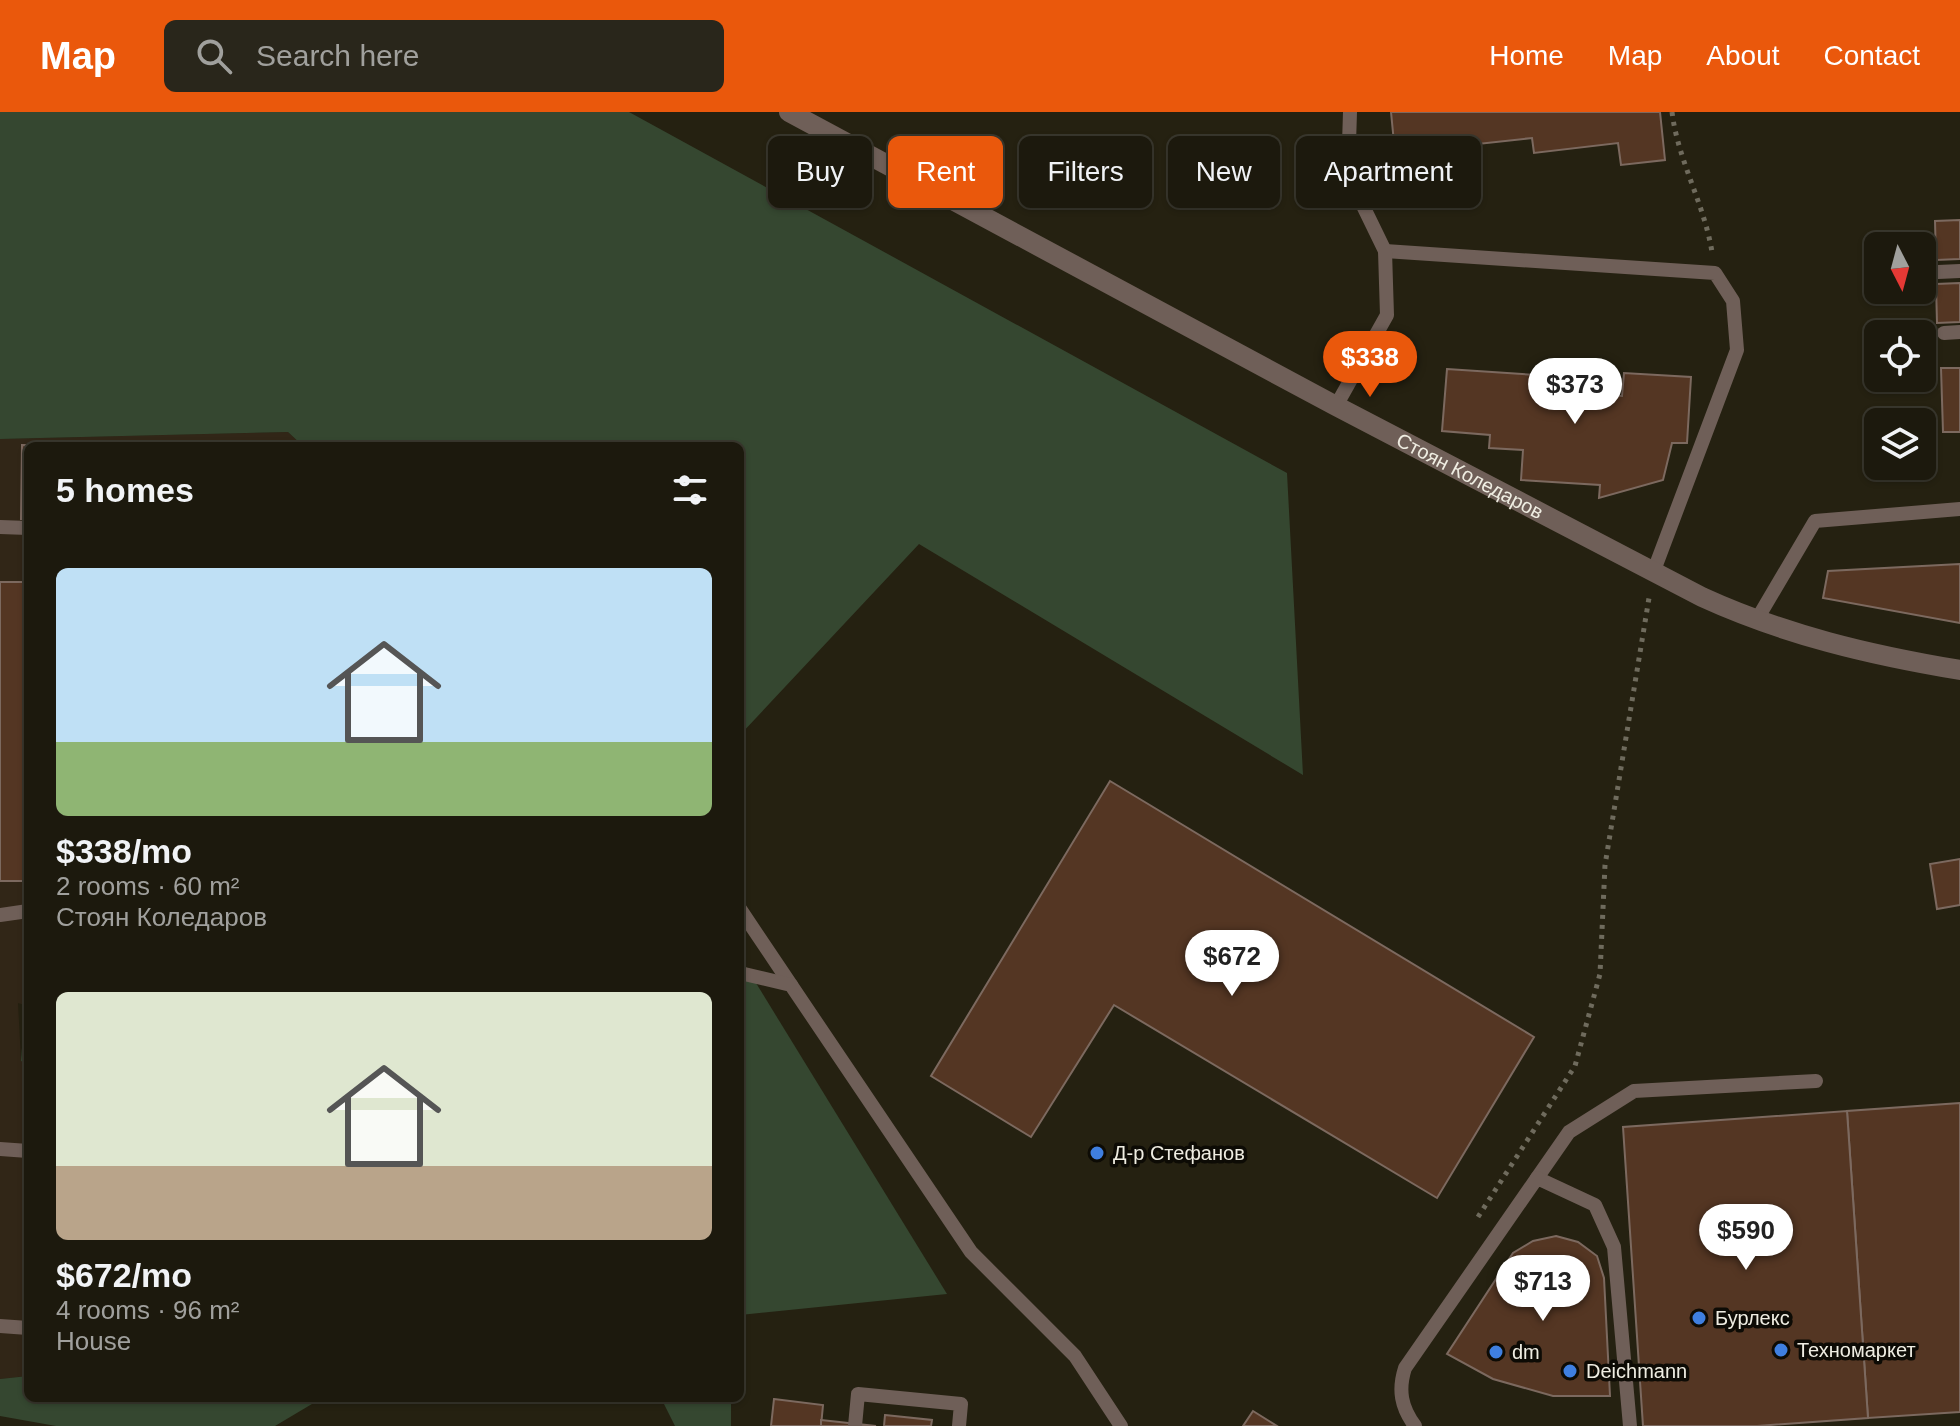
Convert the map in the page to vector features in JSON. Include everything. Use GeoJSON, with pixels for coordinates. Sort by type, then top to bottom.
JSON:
{"type":"FeatureCollection","features":[{"type":"Feature","properties":{"kind":"street","name":"Стоян Коледаров"},"geometry":{"type":"LineString","coordinates":[[789,112],[1653,573],[1756,621],[1830,644],[1960,670]]}},
{"type":"Feature","properties":{"kind":"lane"},"geometry":{"type":"LineString","coordinates":[[1336,406],[1387,315],[1385,251],[1348,175],[1350,112]]}},
{"type":"Feature","properties":{"kind":"lane"},"geometry":{"type":"LineString","coordinates":[[1385,251],[1715,273],[1733,301],[1737,350],[1653,573]]}},
{"type":"Feature","properties":{"kind":"lane"},"geometry":{"type":"LineString","coordinates":[[1938,272],[1960,271]]}},
{"type":"Feature","properties":{"kind":"lane"},"geometry":{"type":"LineString","coordinates":[[1944,333],[1960,332]]}},
{"type":"Feature","properties":{"kind":"lane"},"geometry":{"type":"LineString","coordinates":[[1756,621],[1815,521],[1960,509]]}},
{"type":"Feature","properties":{"kind":"lane"},"geometry":{"type":"LineString","coordinates":[[0,527],[24,528]]}},
{"type":"Feature","properties":{"kind":"lane"},"geometry":{"type":"LineString","coordinates":[[0,915],[24,912]]}},
{"type":"Feature","properties":{"kind":"lane"},"geometry":{"type":"LineString","coordinates":[[744,915],[971,1252],[1075,1356],[1121,1426]]}},
{"type":"Feature","properties":{"kind":"lane"},"geometry":{"type":"LineString","coordinates":[[744,974],[791,985]]}},
{"type":"Feature","properties":{"kind":"lane"},"geometry":{"type":"LineString","coordinates":[[1415,1426],[1404,1410],[1400,1391],[1405,1368],[1569,1132],[1634,1091],[1816,1081]]}},
{"type":"Feature","properties":{"kind":"lane"},"geometry":{"type":"LineString","coordinates":[[0,1149],[24,1151]]}},
{"type":"Feature","properties":{"kind":"lane"},"geometry":{"type":"LineString","coordinates":[[1537,1178],[1595,1205],[1614,1247],[1630,1426]]}},
{"type":"Feature","properties":{"kind":"lane"},"geometry":{"type":"LineString","coordinates":[[0,1326],[24,1328]]}},
{"type":"Feature","properties":{"kind":"lane"},"geometry":{"type":"LineString","coordinates":[[855,1426],[858,1394],[961,1404],[959,1426]]}},
{"type":"Feature","properties":{"kind":"path"},"geometry":{"type":"LineString","coordinates":[[1672,112],[1676,143],[1707,222],[1715,273]]}},
{"type":"Feature","properties":{"kind":"path"},"geometry":{"type":"LineString","coordinates":[[1575,1066],[1600,974],[1605,865],[1653,573]]}},
{"type":"Feature","properties":{"kind":"shaded area"},"geometry":{"type":"Polygon","coordinates":[[[288,432],[299,442],[24,442],[24,1005],[18,1003],[21,1060],[24,1062],[24,1376],[0,1379],[0,439],[288,432]]]}},
{"type":"Feature","properties":{"kind":"green space"},"geometry":{"type":"Polygon","coordinates":[[[0,112],[629,112],[768,188],[768,208],[804,208],[1287,473],[1303,775],[919,544],[744,731],[744,442],[299,442],[288,432],[0,439],[0,112]]]}},
{"type":"Feature","properties":{"kind":"green space"},"geometry":{"type":"Polygon","coordinates":[[[744,964],[947,1294],[744,1315],[744,964]]]}},
{"type":"Feature","properties":{"kind":"green space"},"geometry":{"type":"Polygon","coordinates":[[[24,1019],[24,1062],[21,1061],[24,1019]]]}},
{"type":"Feature","properties":{"kind":"green space"},"geometry":{"type":"Polygon","coordinates":[[[24,1376],[24,1402],[315,1402],[275,1426],[56,1426],[0,1416],[0,1379],[24,1376]]]}},
{"type":"Feature","properties":{"kind":"green space"},"geometry":{"type":"Polygon","coordinates":[[[663,1402],[731,1402],[731,1426],[675,1426],[663,1402]]]}},
{"type":"Feature","properties":{"kind":"building"},"geometry":{"type":"Polygon","coordinates":[[[1391,112],[1660,112],[1665,160],[1621,165],[1618,143],[1534,153],[1532,138],[1481,144],[1481,136],[1393,136],[1391,112]]]}},
{"type":"Feature","properties":{"kind":"building"},"geometry":{"type":"Polygon","coordinates":[[[1960,220],[1960,259],[1936,260],[1935,221],[1960,220]]]}},
{"type":"Feature","properties":{"kind":"building"},"geometry":{"type":"Polygon","coordinates":[[[1960,283],[1960,322],[1937,323],[1936,284],[1960,283]]]}},
{"type":"Feature","properties":{"kind":"building"},"geometry":{"type":"Polygon","coordinates":[[[1941,368],[1960,368],[1960,432],[1943,432],[1941,368]]]}},
{"type":"Feature","properties":{"kind":"building"},"geometry":{"type":"Polygon","coordinates":[[[1447,369],[1537,375],[1536,391],[1622,396],[1624,373],[1691,377],[1687,443],[1672,443],[1663,480],[1599,498],[1600,485],[1521,480],[1523,450],[1489,448],[1490,435],[1442,431],[1447,369]]]}},
{"type":"Feature","properties":{"kind":"building"},"geometry":{"type":"Polygon","coordinates":[[[22,445],[24,445],[24,519],[21,519],[22,445]]]}},
{"type":"Feature","properties":{"kind":"building"},"geometry":{"type":"Polygon","coordinates":[[[1960,564],[1960,623],[1823,598],[1828,571],[1960,564]]]}},
{"type":"Feature","properties":{"kind":"building"},"geometry":{"type":"Polygon","coordinates":[[[0,582],[24,582],[24,881],[0,881],[0,582]]]}},
{"type":"Feature","properties":{"kind":"building"},"geometry":{"type":"Polygon","coordinates":[[[1110,781],[1534,1037],[1437,1198],[1114,1005],[1031,1137],[931,1076],[1110,781]]]}},
{"type":"Feature","properties":{"kind":"building"},"geometry":{"type":"Polygon","coordinates":[[[1960,859],[1960,905],[1937,909],[1930,864],[1960,859]]]}},
{"type":"Feature","properties":{"kind":"building"},"geometry":{"type":"Polygon","coordinates":[[[1960,1103],[1960,1412],[1868,1418],[1847,1111],[1960,1103]]]}},
{"type":"Feature","properties":{"kind":"building"},"geometry":{"type":"Polygon","coordinates":[[[1847,1111],[1868,1418],[1757,1426],[1643,1426],[1623,1127],[1847,1111]]]}},
{"type":"Feature","properties":{"kind":"building"},"geometry":{"type":"Polygon","coordinates":[[[1556,1236],[1578,1242],[1597,1256],[1604,1278],[1610,1396],[1553,1396],[1493,1379],[1447,1354],[1513,1253],[1533,1241],[1556,1236]]]}},
{"type":"Feature","properties":{"kind":"building"},"geometry":{"type":"Polygon","coordinates":[[[774,1399],[823,1405],[821,1426],[771,1426],[774,1399]]]}},
{"type":"Feature","properties":{"kind":"building"},"geometry":{"type":"Polygon","coordinates":[[[1253,1411],[1277,1426],[1243,1426],[1253,1411]]]}},
{"type":"Feature","properties":{"kind":"building"},"geometry":{"type":"Polygon","coordinates":[[[885,1415],[932,1420],[931,1426],[884,1426],[885,1415]]]}},
{"type":"Feature","properties":{"kind":"building"},"geometry":{"type":"Polygon","coordinates":[[[821,1420],[876,1426],[821,1426],[821,1420]]]}},
{"type":"Feature","properties":{"kind":"place","name":"Д-р Стефанов"},"geometry":{"type":"Point","coordinates":[1097,1153]}},
{"type":"Feature","properties":{"kind":"place","name":"Бурлекс"},"geometry":{"type":"Point","coordinates":[1699,1318]}},
{"type":"Feature","properties":{"kind":"place","name":"Техномаркет"},"geometry":{"type":"Point","coordinates":[1781,1350]}},
{"type":"Feature","properties":{"kind":"place","name":"dm"},"geometry":{"type":"Point","coordinates":[1496,1352]}},
{"type":"Feature","properties":{"kind":"place","name":"Deichmann"},"geometry":{"type":"Point","coordinates":[1570,1371]}}]}
